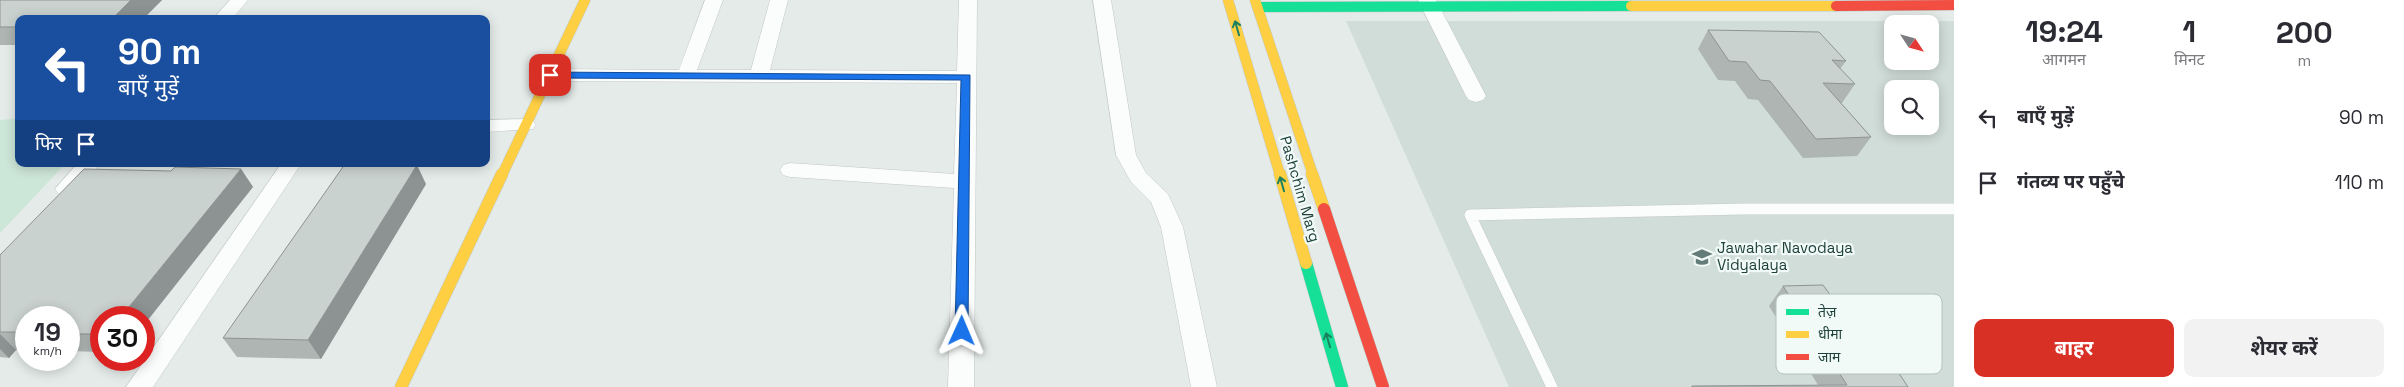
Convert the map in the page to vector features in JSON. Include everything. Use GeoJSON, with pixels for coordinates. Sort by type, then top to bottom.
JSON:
{"type":"FeatureCollection","features":[{"type":"Feature","properties":{"kind":"street"},"geometry":{"type":"LineString","coordinates":[[226,15],[239,0]]}},
{"type":"Feature","properties":{"kind":"street"},"geometry":{"type":"LineString","coordinates":[[401,387],[586,0]]}},
{"type":"Feature","properties":{"kind":"street"},"geometry":{"type":"LineString","coordinates":[[686,76],[714,0]]}},
{"type":"Feature","properties":{"kind":"street"},"geometry":{"type":"LineString","coordinates":[[759,76],[779,0]]}},
{"type":"Feature","properties":{"kind":"street"},"geometry":{"type":"LineString","coordinates":[[960,387],[968,0]]}},
{"type":"Feature","properties":{"kind":"street"},"geometry":{"type":"LineString","coordinates":[[1102,0],[1126,154],[1138,177],[1160,200],[1172,227],[1204,387]]}},
{"type":"Feature","properties":{"kind":"street","name":"Pashchim Marg"},"geometry":{"type":"LineString","coordinates":[[1228,0],[1342,387]]}},
{"type":"Feature","properties":{"kind":"street"},"geometry":{"type":"LineString","coordinates":[[1384,387],[1256,4],[1760,5],[1886,8],[1954,5]]}},
{"type":"Feature","properties":{"kind":"street"},"geometry":{"type":"LineString","coordinates":[[1429,4],[1476,96]]}},
{"type":"Feature","properties":{"kind":"street"},"geometry":{"type":"LineString","coordinates":[[550,75],[966,77]]}},
{"type":"Feature","properties":{"kind":"street"},"geometry":{"type":"LineString","coordinates":[[490,126],[526,125]]}},
{"type":"Feature","properties":{"kind":"street"},"geometry":{"type":"LineString","coordinates":[[51,206],[86,167]]}},
{"type":"Feature","properties":{"kind":"street"},"geometry":{"type":"LineString","coordinates":[[139,387],[289,167]]}},
{"type":"Feature","properties":{"kind":"street"},"geometry":{"type":"LineString","coordinates":[[790,170],[964,182]]}},
{"type":"Feature","properties":{"kind":"lane"},"geometry":{"type":"LineString","coordinates":[[1552,387],[1470,215],[1743,209],[1954,208]]}},
{"type":"Feature","properties":{"kind":"shaded area","name":"Jawahar Navodaya Vidyalaya"},"geometry":{"type":"Polygon","coordinates":[[[1346,21],[1884,21],[1884,70],[1939,70],[1939,21],[1954,21],[1954,387],[1509,387],[1346,21]]]}},
{"type":"Feature","properties":{"kind":"green space"},"geometry":{"type":"Polygon","coordinates":[[[15,118],[15,167],[62,167],[0,233],[0,120],[15,118]]]}},
{"type":"Feature","properties":{"kind":"building"},"geometry":{"type":"Polygon","coordinates":[[[0,0],[131,0],[116,15],[15,15],[15,27],[0,27],[0,0]]]}},
{"type":"Feature","properties":{"kind":"building"},"geometry":{"type":"Polygon","coordinates":[[[1708,30],[1819,32],[1846,61],[1832,60],[1855,84],[1823,83],[1871,137],[1816,139],[1770,81],[1760,80],[1746,62],[1729,61],[1708,30]]]}},
{"type":"Feature","properties":{"kind":"building"},"geometry":{"type":"Polygon","coordinates":[[[175,167],[241,169],[130,306],[90,306],[90,334],[80,334],[80,306],[15,306],[15,332],[0,332],[0,255],[84,169],[171,171],[175,167]]]}},
{"type":"Feature","properties":{"kind":"building"},"geometry":{"type":"Polygon","coordinates":[[[343,167],[416,167],[308,340],[223,338],[343,167]]]}},
{"type":"Feature","properties":{"kind":"building"},"geometry":{"type":"Polygon","coordinates":[[[1823,285],[1830,294],[1788,294],[1783,286],[1823,285]]]}},
{"type":"Feature","properties":{"kind":"building"},"geometry":{"type":"Polygon","coordinates":[[[1840,374],[1899,374],[1908,387],[1692,387],[1692,386],[1847,385],[1840,374]]]}},
{"type":"Feature","properties":{"kind":"traffic: fast"},"geometry":{"type":"LineString","coordinates":[[1258,7],[1631,6]]}},
{"type":"Feature","properties":{"kind":"traffic: fast"},"geometry":{"type":"LineString","coordinates":[[1306,263],[1342,387]]}},
{"type":"Feature","properties":{"kind":"traffic: slow"},"geometry":{"type":"LineString","coordinates":[[401,387],[585,0]]}},
{"type":"Feature","properties":{"kind":"traffic: slow"},"geometry":{"type":"LineString","coordinates":[[1228,0],[1306,263]]}},
{"type":"Feature","properties":{"kind":"traffic: slow"},"geometry":{"type":"LineString","coordinates":[[1255,0],[1324,209]]}},
{"type":"Feature","properties":{"kind":"traffic: slow"},"geometry":{"type":"LineString","coordinates":[[1631,6],[1836,6]]}},
{"type":"Feature","properties":{"kind":"traffic: jam"},"geometry":{"type":"LineString","coordinates":[[1836,6],[1954,5]]}},
{"type":"Feature","properties":{"kind":"traffic: jam"},"geometry":{"type":"LineString","coordinates":[[1324,209],[1383,387]]}},
{"type":"Feature","properties":{"kind":"place","name":"Jawahar Navodaya Vidyalaya"},"geometry":{"type":"Point","coordinates":[1702,257]}},
{"type":"Feature","properties":{"kind":"route"},"geometry":{"type":"LineString","coordinates":[[550,75],[966,77],[962,331]]}}]}
